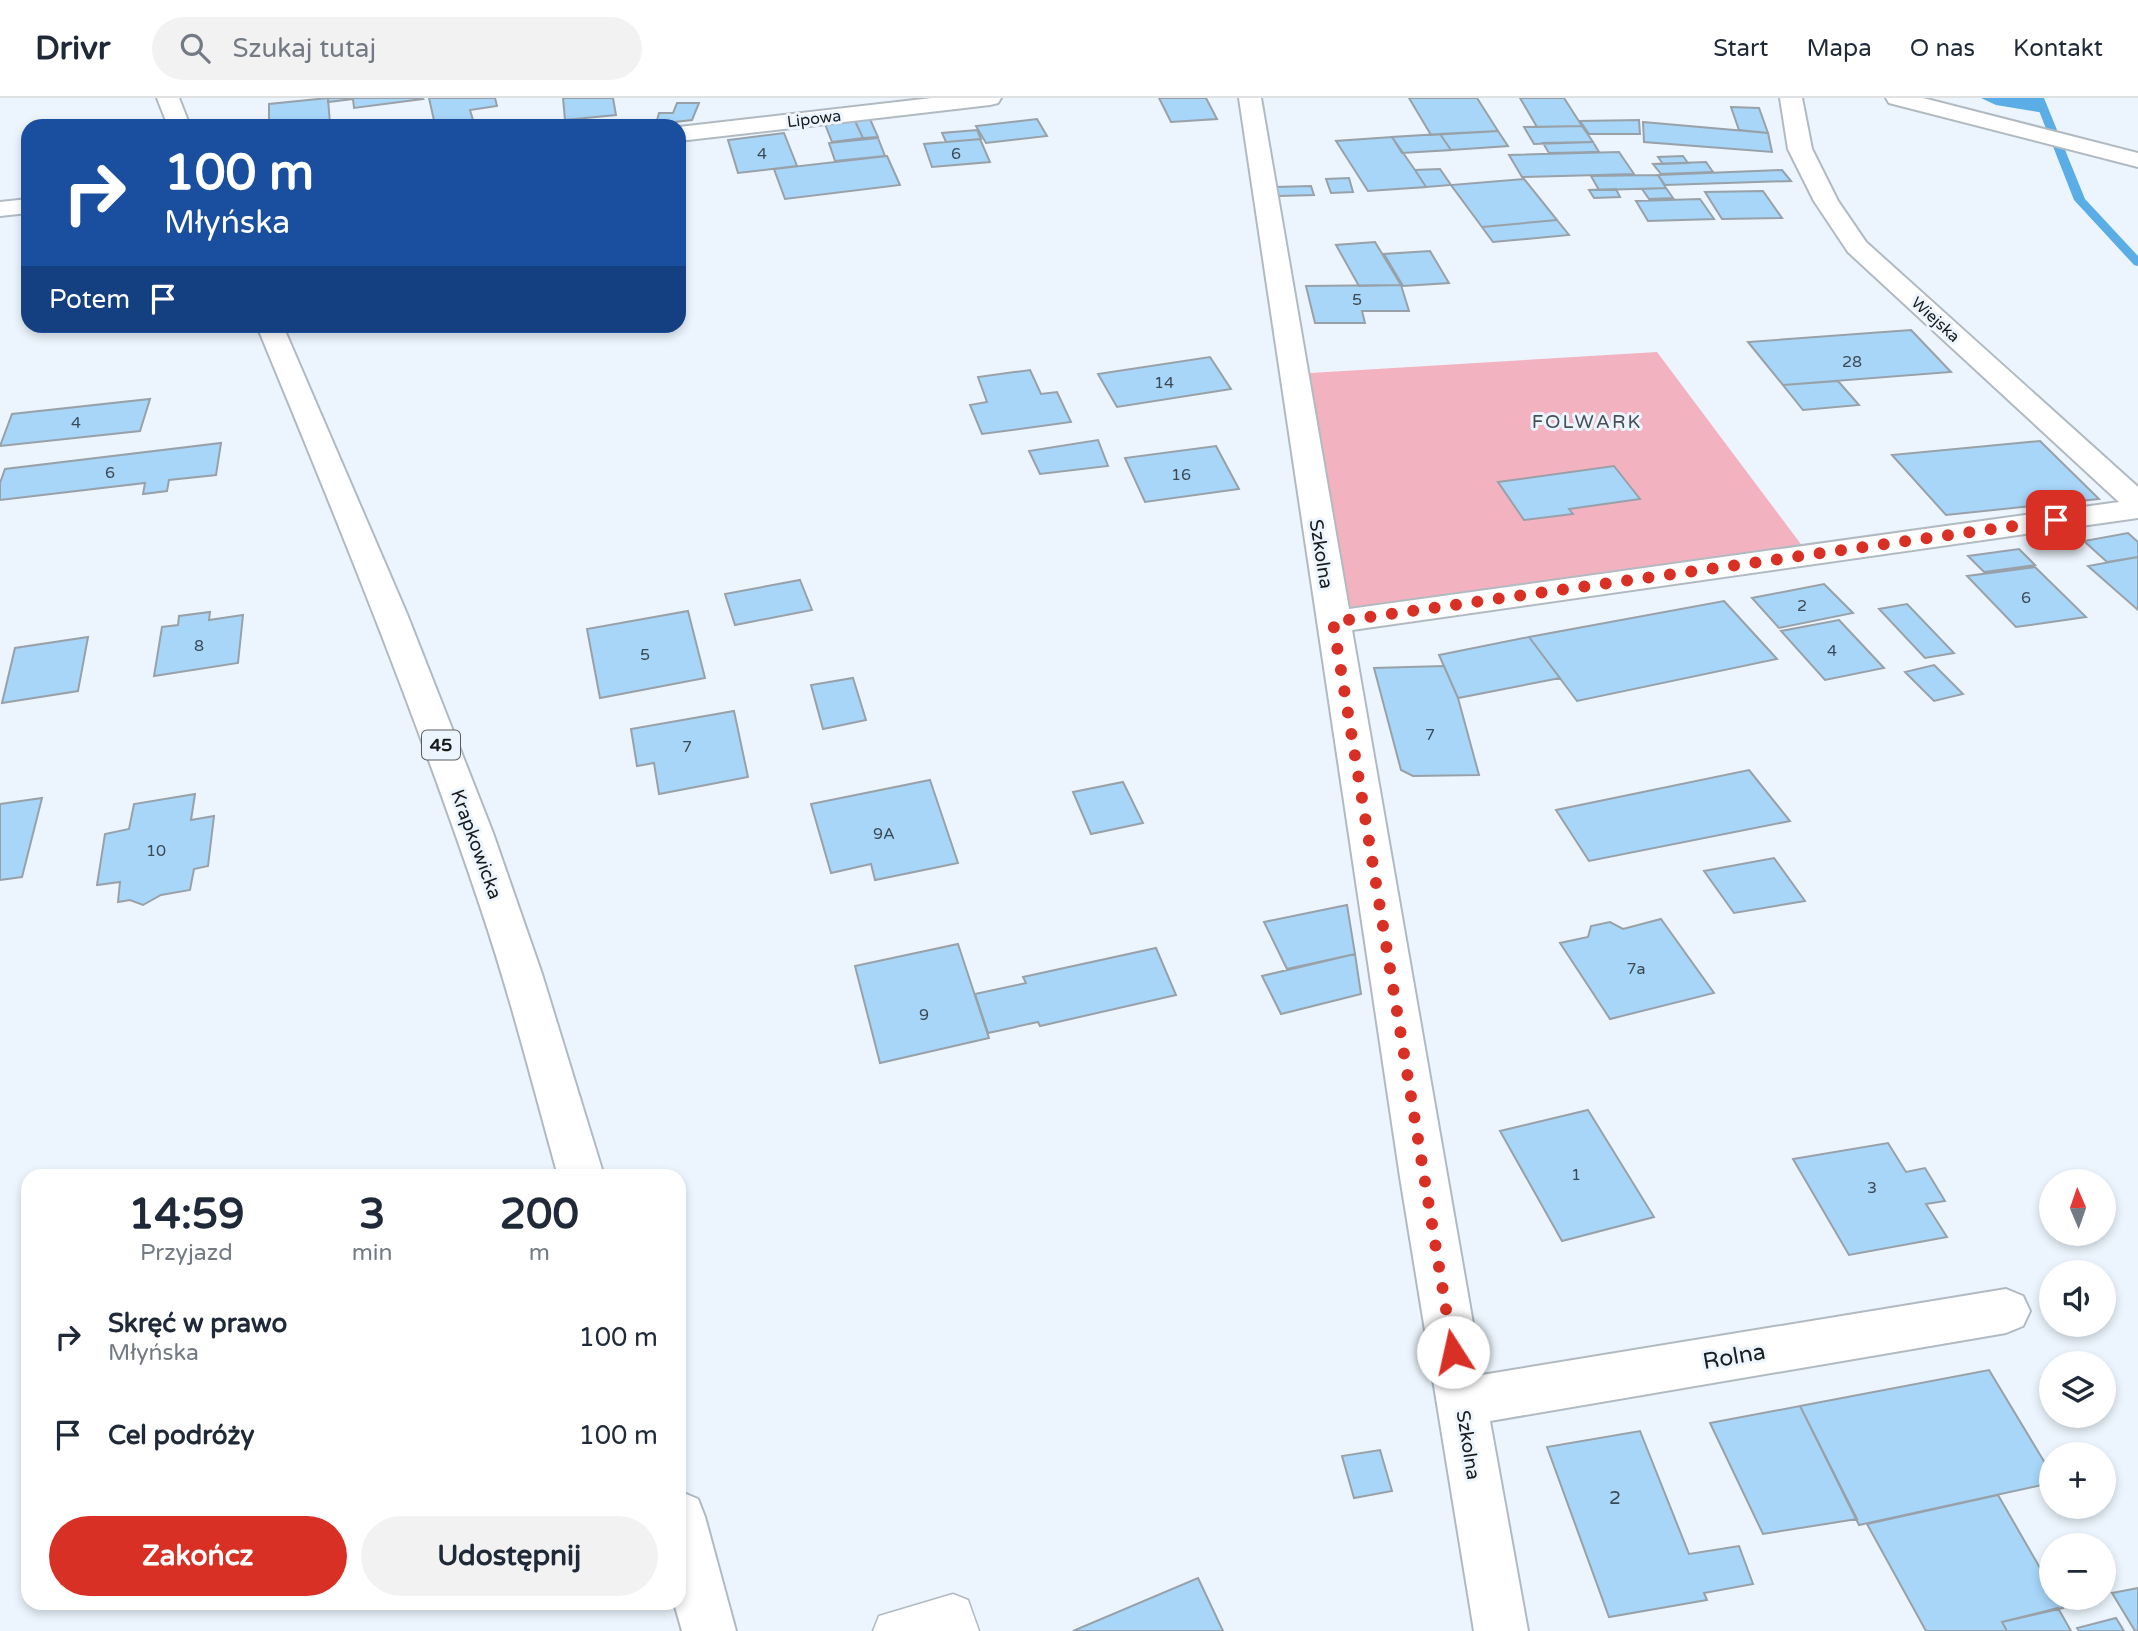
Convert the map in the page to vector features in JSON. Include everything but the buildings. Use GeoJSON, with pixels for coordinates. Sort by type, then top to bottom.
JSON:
{"type":"FeatureCollection","features":[{"type":"Feature","properties":{"kind":"street"},"geometry":{"type":"LineString","coordinates":[[168,98],[176,119]]}},
{"type":"Feature","properties":{"kind":"street","name":"Lipowa"},"geometry":{"type":"LineString","coordinates":[[686,133],[990,98]]}},
{"type":"Feature","properties":{"kind":"street","name":"Szkolna"},"geometry":{"type":"LineString","coordinates":[[1251,98],[1333,622],[1501,1631]]}},
{"type":"Feature","properties":{"kind":"street","name":"Wiejska"},"geometry":{"type":"LineString","coordinates":[[1791,98],[1800,149],[1826,201],[1857,247],[2138,502]]}},
{"type":"Feature","properties":{"kind":"street"},"geometry":{"type":"LineString","coordinates":[[1897,98],[2138,160]]}},
{"type":"Feature","properties":{"kind":"street"},"geometry":{"type":"LineString","coordinates":[[0,209],[21,207]]}},
{"type":"Feature","properties":{"kind":"street","name":"Krapkowicka"},"geometry":{"type":"LineString","coordinates":[[273,333],[364,547],[500,908],[579,1169]]}},
{"type":"Feature","properties":{"kind":"street"},"geometry":{"type":"LineString","coordinates":[[1333,622],[2138,509]]}},
{"type":"Feature","properties":{"kind":"street","name":"Rolna"},"geometry":{"type":"LineString","coordinates":[[1462,1402],[2006,1311]]}},
{"type":"Feature","properties":{"kind":"street"},"geometry":{"type":"LineString","coordinates":[[686,1544],[709,1631]]}},
{"type":"Feature","properties":{"kind":"lane"},"geometry":{"type":"LineString","coordinates":[[894,1631],[953,1615],[958,1631]]}},
{"type":"Feature","properties":{"kind":"shaded area"},"geometry":{"type":"Polygon","coordinates":[[[1657,352],[1809,555],[1333,622],[1294,374],[1657,352]]]}},
{"type":"Feature","properties":{"kind":"water"},"geometry":{"type":"Polygon","coordinates":[[[1981,98],[2039,98],[2045,113],[1996,105],[1981,98]]]}},
{"type":"Feature","properties":{"kind":"waterway"},"geometry":{"type":"LineString","coordinates":[[2039,98],[2080,200],[2138,263]]}},
{"type":"Feature","properties":{"kind":"district","name":"FOLWARK"},"geometry":{"type":"Point","coordinates":[1587,421]}},
{"type":"Feature","properties":{"kind":"route"},"geometry":{"type":"LineString","coordinates":[[1453,1352],[1333,622],[2056,520]]}}]}
